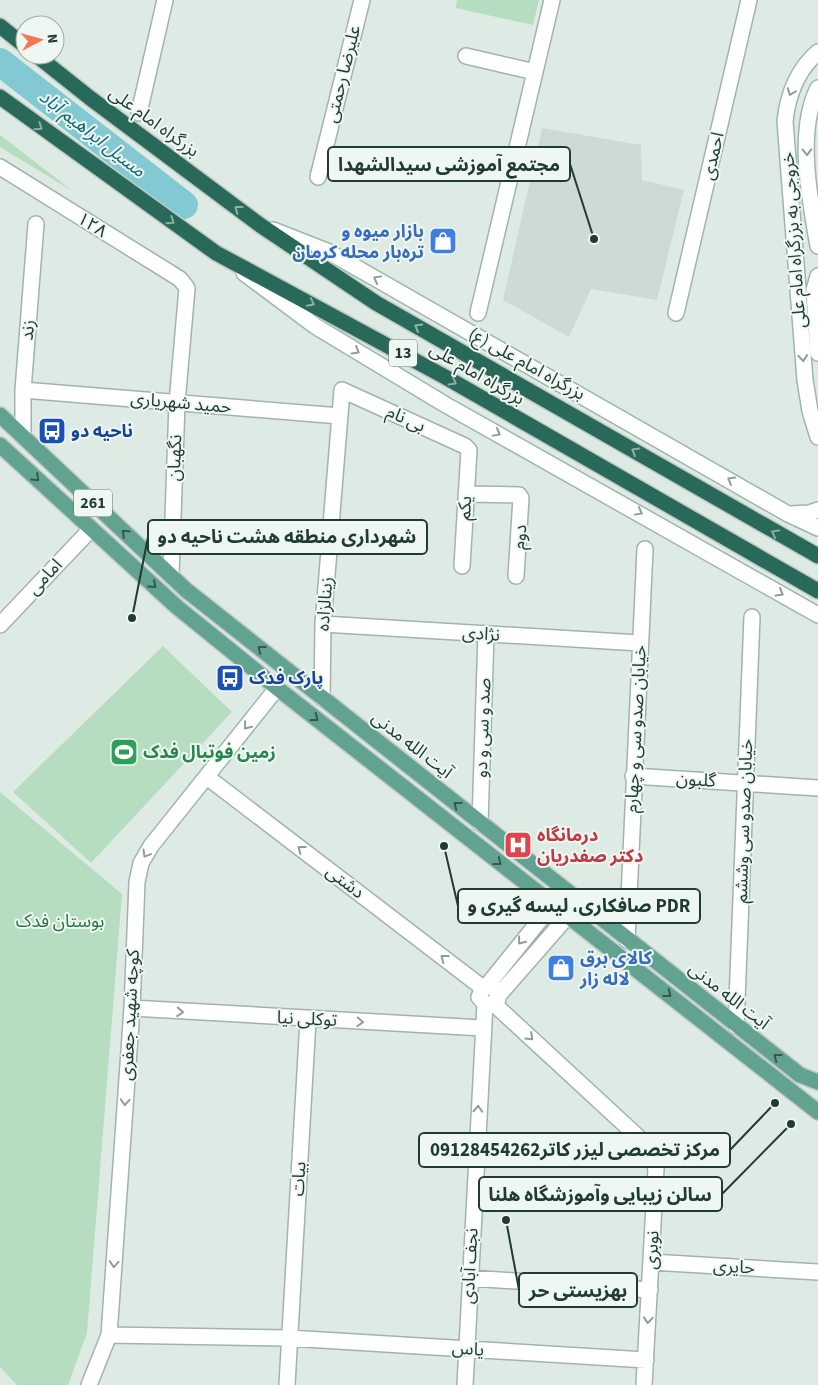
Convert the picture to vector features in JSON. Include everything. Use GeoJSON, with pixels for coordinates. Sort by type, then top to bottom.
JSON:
{"type":"FeatureCollection","features":[{"type":"Feature","properties":{"kind":"highway"},"geometry":{"type":"LineString","coordinates":[[0,26],[15,38]]}},
{"type":"Feature","properties":{"kind":"highway","name":"بزرگراه امام علی"},"geometry":{"type":"LineString","coordinates":[[49,65],[260,225],[376,303],[818,556]]}},
{"type":"Feature","properties":{"kind":"highway","name":"بزرگراه امام علی"},"geometry":{"type":"LineString","coordinates":[[0,97],[216,253],[421,363],[818,591]]}},
{"type":"Feature","properties":{"kind":"main road","name":"آیت الله مدنی"},"geometry":{"type":"LineString","coordinates":[[0,415],[171,576],[736,1026],[800,1075],[818,1082]]}},
{"type":"Feature","properties":{"kind":"main road","name":"261"},"geometry":{"type":"LineString","coordinates":[[0,445],[91,529]]}},
{"type":"Feature","properties":{"kind":"main road"},"geometry":{"type":"LineString","coordinates":[[91,529],[105,514]]}},
{"type":"Feature","properties":{"kind":"main road","name":"آیت الله مدنی"},"geometry":{"type":"LineString","coordinates":[[91,529],[178,607],[277,688],[818,1112]]}},
{"type":"Feature","properties":{"kind":"street"},"geometry":{"type":"LineString","coordinates":[[138,113],[165,0]]}},
{"type":"Feature","properties":{"kind":"street","name":"علیرضا رحمتی"},"geometry":{"type":"LineString","coordinates":[[318,177],[362,0]]}},
{"type":"Feature","properties":{"kind":"street"},"geometry":{"type":"LineString","coordinates":[[478,313],[552,0]]}},
{"type":"Feature","properties":{"kind":"street","name":"احمدی"},"geometry":{"type":"LineString","coordinates":[[676,313],[749,0]]}},
{"type":"Feature","properties":{"kind":"street","name":"خروجی به بزرگراه امام علی"},"geometry":{"type":"LineString","coordinates":[[818,52],[810,59],[792,89],[785,122],[805,380],[810,411],[818,437]]}},
{"type":"Feature","properties":{"kind":"street"},"geometry":{"type":"LineString","coordinates":[[466,56],[535,72]]}},
{"type":"Feature","properties":{"kind":"street"},"geometry":{"type":"LineString","coordinates":[[818,88],[810,104],[806,151],[818,246]]}},
{"type":"Feature","properties":{"kind":"street","name":"۱۲۸"},"geometry":{"type":"LineString","coordinates":[[0,167],[184,283]]}},
{"type":"Feature","properties":{"kind":"street","name":"زند"},"geometry":{"type":"LineString","coordinates":[[23,437],[23,390],[36,224]]}},
{"type":"Feature","properties":{"kind":"street","name":"بزرگراه امام علی (ع)"},"geometry":{"type":"LineString","coordinates":[[260,225],[329,252],[788,514],[818,528]]}},
{"type":"Feature","properties":{"kind":"street"},"geometry":{"type":"LineString","coordinates":[[216,253],[315,326],[446,405],[818,615]]}},
{"type":"Feature","properties":{"kind":"street"},"geometry":{"type":"LineString","coordinates":[[818,276],[814,290],[818,353]]}},
{"type":"Feature","properties":{"kind":"street","name":"نگهبان"},"geometry":{"type":"LineString","coordinates":[[171,576],[177,403],[187,288],[184,283]]}},
{"type":"Feature","properties":{"kind":"street","name":"حمید شهریاری"},"geometry":{"type":"LineString","coordinates":[[23,390],[340,416]]}},
{"type":"Feature","properties":{"kind":"street","name":"زینالزاده"},"geometry":{"type":"LineString","coordinates":[[322,698],[323,624],[342,390]]}},
{"type":"Feature","properties":{"kind":"street","name":"بی نام"},"geometry":{"type":"LineString","coordinates":[[342,390],[465,446],[469,450]]}},
{"type":"Feature","properties":{"kind":"street","name":"یکم"},"geometry":{"type":"LineString","coordinates":[[462,566],[469,450]]}},
{"type":"Feature","properties":{"kind":"street","name":"دوم"},"geometry":{"type":"LineString","coordinates":[[466,494],[519,495],[521,498],[516,576]]}},
{"type":"Feature","properties":{"kind":"street"},"geometry":{"type":"LineString","coordinates":[[788,514],[809,514],[818,510]]}},
{"type":"Feature","properties":{"kind":"street","name":"امامی"},"geometry":{"type":"LineString","coordinates":[[0,625],[91,529]]}},
{"type":"Feature","properties":{"kind":"street","name":"خیابان صدو سی و چهارم"},"geometry":{"type":"LineString","coordinates":[[627,940],[633,776],[645,549]]}},
{"type":"Feature","properties":{"kind":"street","name":"خیابان صدو سی وششم"},"geometry":{"type":"LineString","coordinates":[[736,1026],[752,617]]}},
{"type":"Feature","properties":{"kind":"street","name":"نژادی"},"geometry":{"type":"LineString","coordinates":[[323,624],[640,643]]}},
{"type":"Feature","properties":{"kind":"street","name":"صد و سی و دو"},"geometry":{"type":"LineString","coordinates":[[480,823],[486,634]]}},
{"type":"Feature","properties":{"kind":"street","name":"کوچه شهید جعفری"},"geometry":{"type":"LineString","coordinates":[[89,1385],[109,1335],[132,1008],[137,882],[141,863],[151,846],[277,688]]}},
{"type":"Feature","properties":{"kind":"street","name":"گلبون"},"geometry":{"type":"LineString","coordinates":[[633,776],[818,788]]}},
{"type":"Feature","properties":{"kind":"street","name":"دشتی"},"geometry":{"type":"LineString","coordinates":[[207,777],[484,987]]}},
{"type":"Feature","properties":{"kind":"street"},"geometry":{"type":"LineString","coordinates":[[484,987],[564,890]]}},
{"type":"Feature","properties":{"kind":"street"},"geometry":{"type":"LineString","coordinates":[[492,1001],[569,917],[580,902]]}},
{"type":"Feature","properties":{"kind":"street","name":"نجف آبادی"},"geometry":{"type":"LineString","coordinates":[[464,1385],[482,1028],[492,1001],[479,996],[484,987]]}},
{"type":"Feature","properties":{"kind":"street","name":"نوبری"},"geometry":{"type":"LineString","coordinates":[[492,1001],[649,1147],[656,1169],[644,1385]]}},
{"type":"Feature","properties":{"kind":"street","name":"توکلی نیا"},"geometry":{"type":"LineString","coordinates":[[132,1008],[308,1020],[482,1028]]}},
{"type":"Feature","properties":{"kind":"street","name":"بیات"},"geometry":{"type":"LineString","coordinates":[[286,1385],[308,1020]]}},
{"type":"Feature","properties":{"kind":"street","name":"حایری"},"geometry":{"type":"LineString","coordinates":[[651,1262],[818,1272]]}},
{"type":"Feature","properties":{"kind":"street"},"geometry":{"type":"LineString","coordinates":[[470,1278],[650,1290]]}},
{"type":"Feature","properties":{"kind":"street"},"geometry":{"type":"LineString","coordinates":[[109,1335],[290,1338]]}},
{"type":"Feature","properties":{"kind":"street","name":"یاس"},"geometry":{"type":"LineString","coordinates":[[290,1338],[646,1360]]}},
{"type":"Feature","properties":{"kind":"shaded area"},"geometry":{"type":"Polygon","coordinates":[[[542,128],[641,145],[642,180],[684,190],[657,300],[591,289],[569,337],[503,300],[542,128]]]}},
{"type":"Feature","properties":{"kind":"green space"},"geometry":{"type":"Polygon","coordinates":[[[457,0],[539,0],[533,25],[456,8],[457,0]]]}},
{"type":"Feature","properties":{"kind":"green space"},"geometry":{"type":"Polygon","coordinates":[[[0,135],[74,192],[0,147],[0,135]]]}},
{"type":"Feature","properties":{"kind":"green space","name":"زمین فوتبال فدک"},"geometry":{"type":"Polygon","coordinates":[[[163,646],[232,712],[91,863],[13,792],[163,646]]]}},
{"type":"Feature","properties":{"kind":"green space","name":"بوستان فدک"},"geometry":{"type":"Polygon","coordinates":[[[0,792],[122,894],[87,1333],[68,1385],[17,1385],[0,1367],[0,792]]]}},
{"type":"Feature","properties":{"kind":"waterway","name":"مسیل ابراهیم آباد"},"geometry":{"type":"LineString","coordinates":[[0,62],[184,205]]}},
{"type":"Feature","properties":{"kind":"place","name":"مجتمع آموزشی سیدالشهدا"},"geometry":{"type":"Point","coordinates":[594,239]}},
{"type":"Feature","properties":{"kind":"place","name":"بازار میوه و تره‌بار محله کرمان"},"geometry":{"type":"Point","coordinates":[443,241]}},
{"type":"Feature","properties":{"kind":"place","name":"ناحیه دو"},"geometry":{"type":"Point","coordinates":[52,431]}},
{"type":"Feature","properties":{"kind":"place","name":"شهرداری منطقه هشت ناحیه دو"},"geometry":{"type":"Point","coordinates":[132,618]}},
{"type":"Feature","properties":{"kind":"place","name":"پارک فدک"},"geometry":{"type":"Point","coordinates":[230,678]}},
{"type":"Feature","properties":{"kind":"place","name":"زمین فوتبال فدک"},"geometry":{"type":"Point","coordinates":[124,752]}},
{"type":"Feature","properties":{"kind":"place","name":"درمانگاه دکتر صفدریان"},"geometry":{"type":"Point","coordinates":[518,845]}},
{"type":"Feature","properties":{"kind":"place","name":"صافکاری، لیسه گیری و PDR"},"geometry":{"type":"Point","coordinates":[444,846]}},
{"type":"Feature","properties":{"kind":"place","name":"کالای برق لاله زار"},"geometry":{"type":"Point","coordinates":[561,968]}},
{"type":"Feature","properties":{"kind":"place","name":"مرکز تخصصی لیزر کاتر09128454262"},"geometry":{"type":"Point","coordinates":[775,1103]}},
{"type":"Feature","properties":{"kind":"place","name":"سالن زیبایی وآموزشگاه هلنا"},"geometry":{"type":"Point","coordinates":[791,1124]}},
{"type":"Feature","properties":{"kind":"place","name":"بهزیستی حر"},"geometry":{"type":"Point","coordinates":[506,1220]}}]}
